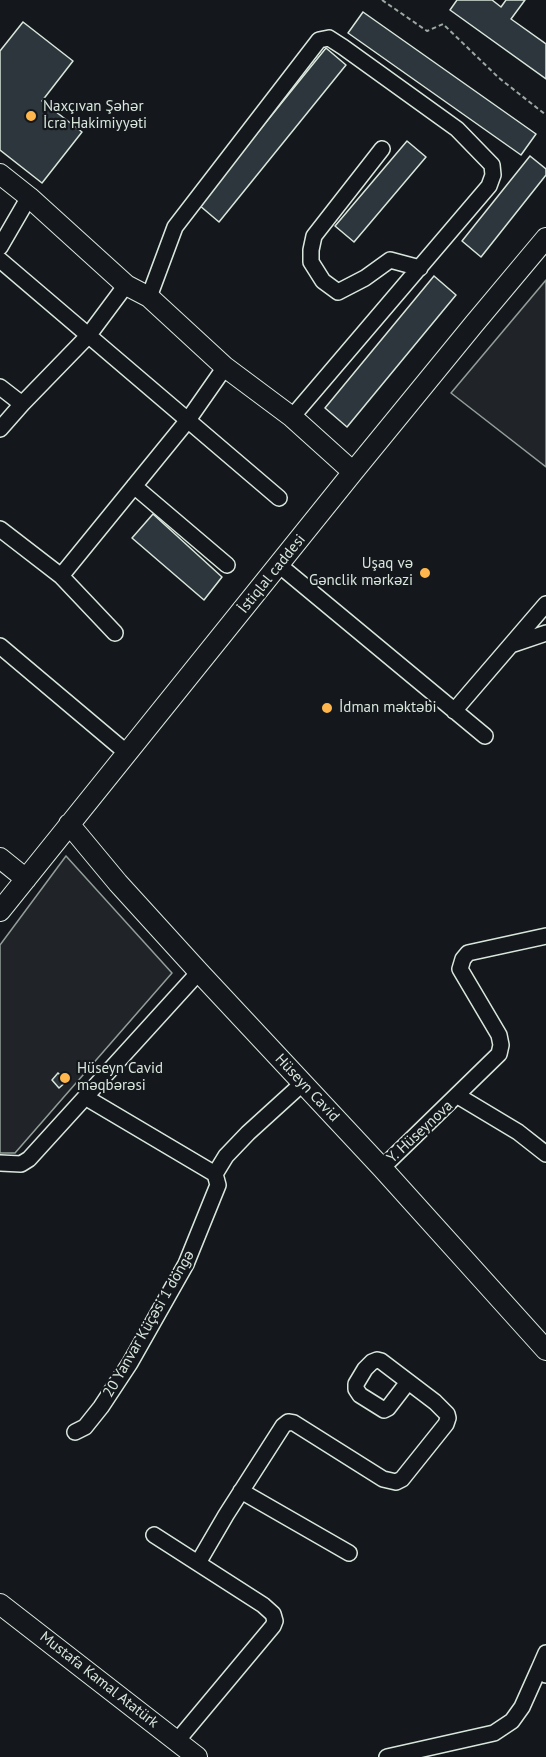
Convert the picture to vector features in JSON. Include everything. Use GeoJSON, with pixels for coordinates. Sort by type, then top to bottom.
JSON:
{"type":"FeatureCollection","features":[{"type":"Feature","properties":{"kind":"main road"},"geometry":{"type":"LineString","coordinates":[[0,174],[29,197],[126,285],[149,297],[225,368],[292,417],[353,472]]}},
{"type":"Feature","properties":{"kind":"main road","name":"İstiqlal caddesi"},"geometry":{"type":"LineString","coordinates":[[0,911],[353,472],[546,238]]}},
{"type":"Feature","properties":{"kind":"main road","name":"Hüseyn Cavid"},"geometry":{"type":"LineString","coordinates":[[69,824],[125,891],[382,1168],[546,1350]]}},
{"type":"Feature","properties":{"kind":"main road"},"geometry":{"type":"LineString","coordinates":[[0,858],[26,879]]}},
{"type":"Feature","properties":{"kind":"main road","name":"Mustafa Kamal Atatürk"},"geometry":{"type":"LineString","coordinates":[[0,1604],[197,1757]]}},
{"type":"Feature","properties":{"kind":"street"},"geometry":{"type":"LineString","coordinates":[[149,297],[175,227],[319,40],[329,38],[457,129],[492,165],[493,176],[489,186],[292,417]]}},
{"type":"Feature","properties":{"kind":"street"},"geometry":{"type":"LineString","coordinates":[[382,149],[314,236],[310,262],[322,281],[338,291],[365,278],[390,260],[420,268]]}},
{"type":"Feature","properties":{"kind":"street"},"geometry":{"type":"LineString","coordinates":[[0,247],[29,197]]}},
{"type":"Feature","properties":{"kind":"street"},"geometry":{"type":"LineString","coordinates":[[0,260],[279,498]]}},
{"type":"Feature","properties":{"kind":"street"},"geometry":{"type":"LineString","coordinates":[[0,429],[88,336],[126,285]]}},
{"type":"Feature","properties":{"kind":"street"},"geometry":{"type":"LineString","coordinates":[[61,576],[188,420],[225,368]]}},
{"type":"Feature","properties":{"kind":"street"},"geometry":{"type":"LineString","coordinates":[[0,387],[22,404]]}},
{"type":"Feature","properties":{"kind":"street"},"geometry":{"type":"LineString","coordinates":[[134,486],[227,566]]}},
{"type":"Feature","properties":{"kind":"street"},"geometry":{"type":"LineString","coordinates":[[0,529],[61,576],[115,633]]}},
{"type":"Feature","properties":{"kind":"street"},"geometry":{"type":"LineString","coordinates":[[279,565],[485,736]]}},
{"type":"Feature","properties":{"kind":"street"},"geometry":{"type":"LineString","coordinates":[[454,711],[546,604]]}},
{"type":"Feature","properties":{"kind":"street"},"geometry":{"type":"LineString","coordinates":[[511,645],[546,633]]}},
{"type":"Feature","properties":{"kind":"street"},"geometry":{"type":"LineString","coordinates":[[0,646],[127,753]]}},
{"type":"Feature","properties":{"kind":"street","name":"Y. Hüseynova"},"geometry":{"type":"LineString","coordinates":[[382,1168],[499,1054],[501,1045],[499,1035],[460,969],[463,959],[468,953],[546,936]]}},
{"type":"Feature","properties":{"kind":"street"},"geometry":{"type":"LineString","coordinates":[[0,1163],[21,1164],[29,1159],[199,972]]}},
{"type":"Feature","properties":{"kind":"street"},"geometry":{"type":"LineString","coordinates":[[85,1097],[215,1174],[226,1156],[248,1133],[303,1083]]}},
{"type":"Feature","properties":{"kind":"street","name":"Y. Hüseynova"},"geometry":{"type":"LineString","coordinates":[[458,1096],[518,1132],[546,1154]]}},
{"type":"Feature","properties":{"kind":"street","name":"20 Yanvar Küçəsi 1 döngə"},"geometry":{"type":"LineString","coordinates":[[75,1432],[84,1427],[101,1407],[130,1363],[186,1264],[218,1185],[215,1174]]}},
{"type":"Feature","properties":{"kind":"street"},"geometry":{"type":"LineString","coordinates":[[198,1563],[241,1491],[283,1426],[288,1422],[294,1423],[383,1479],[396,1482],[402,1479],[440,1432],[448,1418],[435,1402],[408,1382]]}},
{"type":"Feature","properties":{"kind":"street"},"geometry":{"type":"LineString","coordinates":[[241,1491],[349,1553]]}},
{"type":"Feature","properties":{"kind":"street"},"geometry":{"type":"LineString","coordinates":[[154,1535],[263,1605],[273,1614],[275,1621],[177,1741]]}},
{"type":"Feature","properties":{"kind":"street"},"geometry":{"type":"LineString","coordinates":[[387,1757],[494,1733],[512,1721],[522,1707],[543,1672],[546,1653]]}},
{"type":"Feature","properties":{"kind":"path"},"geometry":{"type":"LineString","coordinates":[[382,0],[427,31],[443,24],[499,78],[546,115]]}},
{"type":"Feature","properties":{"kind":"shaded area"},"geometry":{"type":"Polygon","coordinates":[[[546,280],[546,467],[451,393],[546,280]]]}},
{"type":"Feature","properties":{"kind":"shaded area"},"geometry":{"type":"Polygon","coordinates":[[[66,856],[172,973],[15,1153],[0,1153],[0,945],[66,856]]]}},
{"type":"Feature","properties":{"kind":"building"},"geometry":{"type":"Polygon","coordinates":[[[457,0],[492,0],[501,7],[506,0],[525,0],[511,19],[546,44],[546,79],[450,10],[457,0]]]}},
{"type":"Feature","properties":{"kind":"building"},"geometry":{"type":"Polygon","coordinates":[[[363,12],[536,134],[521,155],[348,33],[363,12]]]}},
{"type":"Feature","properties":{"kind":"building","name":"Naxçıvan Şəhər İcra Hakimiyyəti"},"geometry":{"type":"Polygon","coordinates":[[[23,22],[73,61],[42,101],[82,132],[42,183],[0,150],[0,51],[23,22]]]}},
{"type":"Feature","properties":{"kind":"building"},"geometry":{"type":"Polygon","coordinates":[[[326,48],[346,65],[219,222],[199,205],[326,48]]]}},
{"type":"Feature","properties":{"kind":"building"},"geometry":{"type":"Polygon","coordinates":[[[407,141],[426,157],[354,242],[335,226],[407,141]]]}},
{"type":"Feature","properties":{"kind":"building"},"geometry":{"type":"Polygon","coordinates":[[[530,156],[546,169],[546,175],[481,257],[462,241],[530,156]]]}},
{"type":"Feature","properties":{"kind":"building"},"geometry":{"type":"Polygon","coordinates":[[[434,276],[456,295],[347,427],[325,408],[434,276]]]}},
{"type":"Feature","properties":{"kind":"building"},"geometry":{"type":"Polygon","coordinates":[[[153,514],[222,577],[204,600],[132,538],[153,514]]]}},
{"type":"Feature","properties":{"kind":"building"},"geometry":{"type":"Polygon","coordinates":[[[58,1073],[67,1081],[59,1088],[52,1080],[58,1073]]]}},
{"type":"Feature","properties":{"kind":"place","name":"Naxçıvan Şəhər İcra Hakimiyyəti"},"geometry":{"type":"Point","coordinates":[31,116]}},
{"type":"Feature","properties":{"kind":"place","name":"Uşaq və Gənclik mərkəzi"},"geometry":{"type":"Point","coordinates":[425,573]}},
{"type":"Feature","properties":{"kind":"place","name":"İdman məktəbi"},"geometry":{"type":"Point","coordinates":[327,708]}},
{"type":"Feature","properties":{"kind":"place","name":"Hüseyn Cavid məqbərəsi"},"geometry":{"type":"Point","coordinates":[65,1078]}}]}
